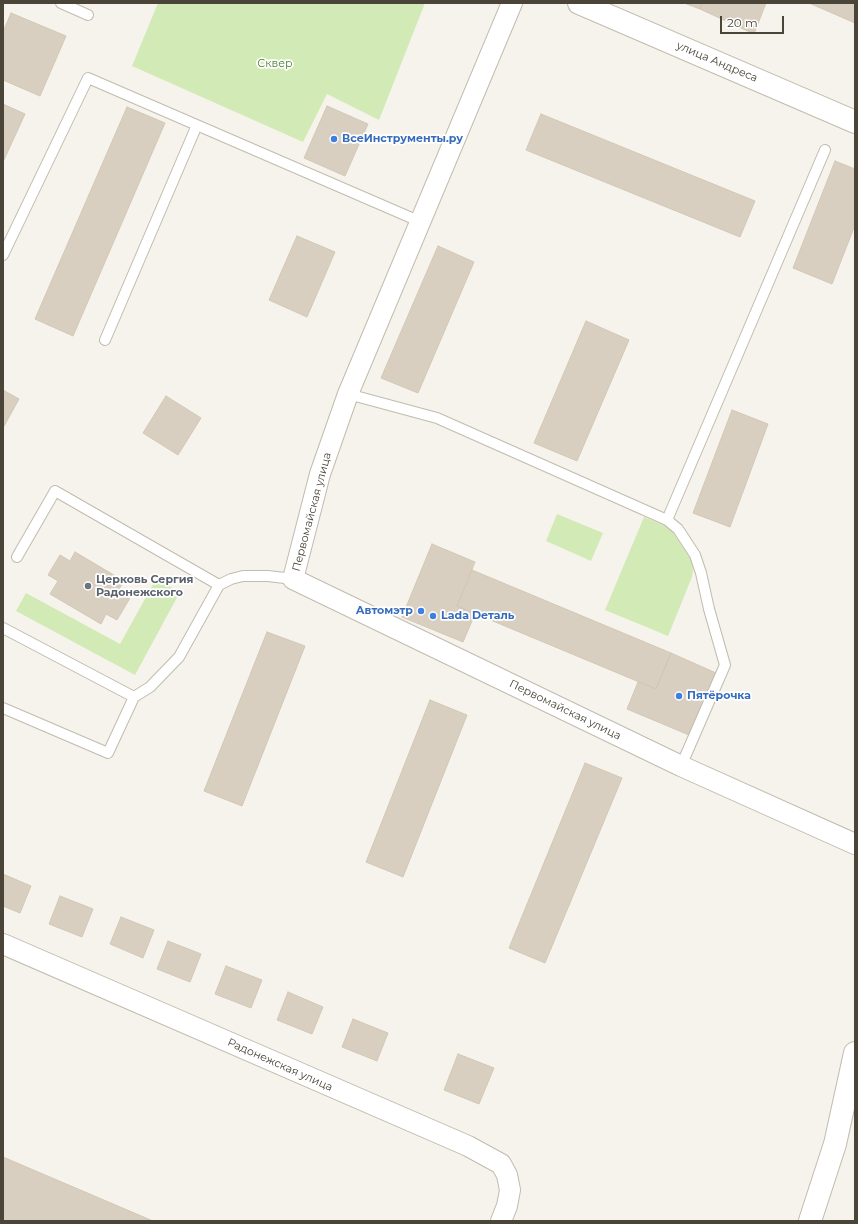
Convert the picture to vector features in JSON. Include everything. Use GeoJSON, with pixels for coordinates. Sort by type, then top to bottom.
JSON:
{"type":"FeatureCollection","features":[{"type":"Feature","properties":{"kind":"street","name":"Первомайская улица"},"geometry":{"type":"LineString","coordinates":[[512,3],[348,394],[320,474],[293,579],[681,766],[855,844]]}},
{"type":"Feature","properties":{"kind":"street","name":"улица Андреса"},"geometry":{"type":"LineString","coordinates":[[579,3],[855,122]]}},
{"type":"Feature","properties":{"kind":"street","name":"Радонежская улица"},"geometry":{"type":"LineString","coordinates":[[3,944],[468,1146],[501,1164],[507,1175],[510,1190],[507,1206],[501,1221]]}},
{"type":"Feature","properties":{"kind":"street"},"geometry":{"type":"LineString","coordinates":[[810,1221],[835,1144],[855,1053]]}},
{"type":"Feature","properties":{"kind":"lane"},"geometry":{"type":"LineString","coordinates":[[61,3],[88,15]]}},
{"type":"Feature","properties":{"kind":"lane"},"geometry":{"type":"LineString","coordinates":[[3,255],[88,78],[421,222]]}},
{"type":"Feature","properties":{"kind":"lane"},"geometry":{"type":"LineString","coordinates":[[105,340],[197,125]]}},
{"type":"Feature","properties":{"kind":"lane"},"geometry":{"type":"LineString","coordinates":[[667,520],[825,150]]}},
{"type":"Feature","properties":{"kind":"lane"},"geometry":{"type":"LineString","coordinates":[[348,394],[436,418],[667,520],[678,528],[695,555],[725,665],[681,766]]}},
{"type":"Feature","properties":{"kind":"lane"},"geometry":{"type":"LineString","coordinates":[[17,557],[55,491],[219,585]]}},
{"type":"Feature","properties":{"kind":"lane"},"geometry":{"type":"LineString","coordinates":[[3,708],[108,753],[134,697],[150,687],[179,657],[219,585],[231,579],[243,576],[268,576],[293,579]]}},
{"type":"Feature","properties":{"kind":"lane"},"geometry":{"type":"LineString","coordinates":[[3,628],[134,697]]}},
{"type":"Feature","properties":{"kind":"green space","name":"Сквер"},"geometry":{"type":"Polygon","coordinates":[[[158,3],[425,3],[379,120],[327,94],[303,142],[132,66],[158,3]]]}},
{"type":"Feature","properties":{"kind":"green space"},"geometry":{"type":"Polygon","coordinates":[[[557,514],[603,533],[591,561],[546,541],[557,514]]]}},
{"type":"Feature","properties":{"kind":"green space"},"geometry":{"type":"Polygon","coordinates":[[[644,517],[670,528],[692,561],[692,577],[668,636],[605,610],[644,517]]]}},
{"type":"Feature","properties":{"kind":"green space"},"geometry":{"type":"Polygon","coordinates":[[[156,579],[180,592],[135,675],[16,611],[26,593],[120,644],[156,579]]]}},
{"type":"Feature","properties":{"kind":"building"},"geometry":{"type":"Polygon","coordinates":[[[684,3],[702,3],[700,9],[684,3]]]}},
{"type":"Feature","properties":{"kind":"building"},"geometry":{"type":"Polygon","coordinates":[[[702,3],[766,3],[754,34],[700,9],[702,3]]]}},
{"type":"Feature","properties":{"kind":"building"},"geometry":{"type":"Polygon","coordinates":[[[809,3],[855,3],[855,23],[809,3]]]}},
{"type":"Feature","properties":{"kind":"building"},"geometry":{"type":"Polygon","coordinates":[[[11,13],[66,36],[40,96],[3,80],[3,32],[11,13]]]}},
{"type":"Feature","properties":{"kind":"building"},"geometry":{"type":"Polygon","coordinates":[[[3,104],[25,114],[3,162],[3,104]]]}},
{"type":"Feature","properties":{"kind":"building"},"geometry":{"type":"Polygon","coordinates":[[[327,106],[368,124],[345,176],[304,158],[327,106]]]}},
{"type":"Feature","properties":{"kind":"building"},"geometry":{"type":"Polygon","coordinates":[[[127,107],[165,123],[73,336],[35,319],[127,107]]]}},
{"type":"Feature","properties":{"kind":"building"},"geometry":{"type":"Polygon","coordinates":[[[541,114],[755,201],[740,237],[526,150],[541,114]]]}},
{"type":"Feature","properties":{"kind":"building"},"geometry":{"type":"Polygon","coordinates":[[[835,161],[855,169],[855,225],[832,284],[793,268],[835,161]]]}},
{"type":"Feature","properties":{"kind":"building"},"geometry":{"type":"Polygon","coordinates":[[[297,236],[335,252],[307,317],[269,300],[297,236]]]}},
{"type":"Feature","properties":{"kind":"building"},"geometry":{"type":"Polygon","coordinates":[[[438,246],[474,262],[418,393],[381,378],[438,246]]]}},
{"type":"Feature","properties":{"kind":"building"},"geometry":{"type":"Polygon","coordinates":[[[586,321],[629,340],[577,461],[534,443],[586,321]]]}},
{"type":"Feature","properties":{"kind":"building"},"geometry":{"type":"Polygon","coordinates":[[[3,390],[19,399],[3,428],[3,390]]]}},
{"type":"Feature","properties":{"kind":"building"},"geometry":{"type":"Polygon","coordinates":[[[166,396],[201,418],[178,455],[143,433],[166,396]]]}},
{"type":"Feature","properties":{"kind":"building"},"geometry":{"type":"Polygon","coordinates":[[[732,410],[768,424],[730,527],[693,513],[732,410]]]}},
{"type":"Feature","properties":{"kind":"building"},"geometry":{"type":"Polygon","coordinates":[[[432,544],[475,562],[457,606],[475,614],[463,642],[402,617],[432,544]]]}},
{"type":"Feature","properties":{"kind":"building","name":"Церковь Сергия Радонежского"},"geometry":{"type":"Polygon","coordinates":[[[75,552],[124,581],[118,591],[130,598],[117,620],[106,614],[101,624],[50,594],[58,581],[48,575],[60,555],[70,561],[75,552]]]}},
{"type":"Feature","properties":{"kind":"building"},"geometry":{"type":"Polygon","coordinates":[[[472,570],[671,653],[656,689],[457,606],[472,570]]]}},
{"type":"Feature","properties":{"kind":"building"},"geometry":{"type":"Polygon","coordinates":[[[267,632],[305,646],[242,806],[204,791],[267,632]]]}},
{"type":"Feature","properties":{"kind":"building"},"geometry":{"type":"Polygon","coordinates":[[[671,653],[716,673],[689,735],[627,709],[638,682],[656,689],[671,653]]]}},
{"type":"Feature","properties":{"kind":"building"},"geometry":{"type":"Polygon","coordinates":[[[430,700],[467,715],[403,877],[366,862],[430,700]]]}},
{"type":"Feature","properties":{"kind":"building"},"geometry":{"type":"Polygon","coordinates":[[[585,763],[622,778],[545,963],[509,948],[585,763]]]}},
{"type":"Feature","properties":{"kind":"building"},"geometry":{"type":"Polygon","coordinates":[[[3,874],[31,886],[20,913],[3,906],[3,874]]]}},
{"type":"Feature","properties":{"kind":"building"},"geometry":{"type":"Polygon","coordinates":[[[60,896],[93,909],[82,937],[49,924],[60,896]]]}},
{"type":"Feature","properties":{"kind":"building"},"geometry":{"type":"Polygon","coordinates":[[[121,917],[154,930],[143,958],[110,944],[121,917]]]}},
{"type":"Feature","properties":{"kind":"building"},"geometry":{"type":"Polygon","coordinates":[[[168,941],[201,954],[190,982],[157,969],[168,941]]]}},
{"type":"Feature","properties":{"kind":"building"},"geometry":{"type":"Polygon","coordinates":[[[226,966],[262,980],[251,1008],[215,994],[226,966]]]}},
{"type":"Feature","properties":{"kind":"building"},"geometry":{"type":"Polygon","coordinates":[[[288,992],[323,1007],[312,1034],[277,1020],[288,992]]]}},
{"type":"Feature","properties":{"kind":"building"},"geometry":{"type":"Polygon","coordinates":[[[353,1019],[388,1033],[377,1061],[342,1047],[353,1019]]]}},
{"type":"Feature","properties":{"kind":"building"},"geometry":{"type":"Polygon","coordinates":[[[458,1054],[494,1068],[479,1104],[444,1090],[458,1054]]]}},
{"type":"Feature","properties":{"kind":"building"},"geometry":{"type":"Polygon","coordinates":[[[3,1157],[153,1221],[3,1221],[3,1157]]]}},
{"type":"Feature","properties":{"kind":"place","name":"ВсеИнструменты.ру"},"geometry":{"type":"Point","coordinates":[334,139]}},
{"type":"Feature","properties":{"kind":"place","name":"Церковь Сергия Радонежского"},"geometry":{"type":"Point","coordinates":[88,586]}},
{"type":"Feature","properties":{"kind":"place","name":"Автомэтр"},"geometry":{"type":"Point","coordinates":[421,611]}},
{"type":"Feature","properties":{"kind":"place","name":"Lada Dеталь"},"geometry":{"type":"Point","coordinates":[433,616]}},
{"type":"Feature","properties":{"kind":"place","name":"Пятёрочка"},"geometry":{"type":"Point","coordinates":[679,696]}}]}
